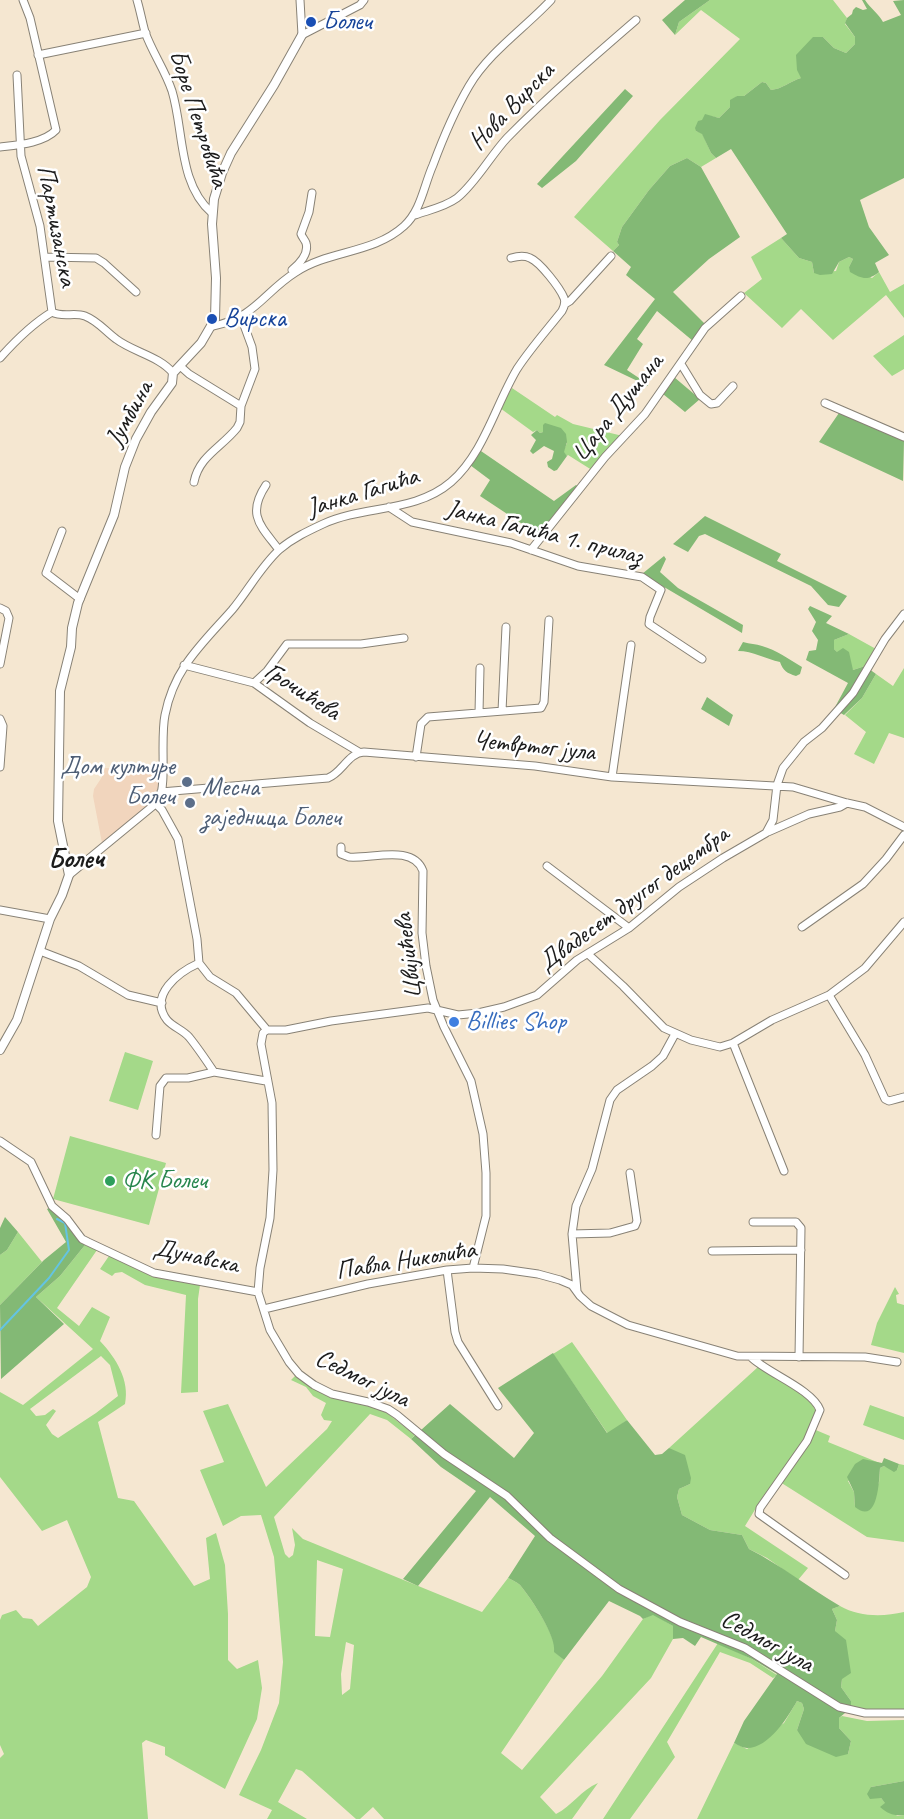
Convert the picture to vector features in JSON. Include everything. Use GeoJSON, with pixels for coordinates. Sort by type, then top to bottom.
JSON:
{"type":"FeatureCollection","features":[{"type":"Feature","properties":{"kind":"street","name":"Партизанска"},"geometry":{"type":"LineString","coordinates":[[23,0],[30,18],[56,130],[50,135],[22,145],[21,156],[45,257],[52,312],[87,316],[124,344],[189,374],[241,406]]}},
{"type":"Feature","properties":{"kind":"street","name":"Боре Петровића"},"geometry":{"type":"LineString","coordinates":[[137,0],[146,33],[173,95],[182,148],[192,180],[200,200],[212,213]]}},
{"type":"Feature","properties":{"kind":"street"},"geometry":{"type":"LineString","coordinates":[[300,0],[302,35],[231,153],[219,180],[212,213],[216,311],[213,326],[241,317],[262,302],[288,277],[307,266],[369,247],[405,225],[415,215],[437,153],[469,86],[489,60],[551,0]]}},
{"type":"Feature","properties":{"kind":"street"},"geometry":{"type":"LineString","coordinates":[[302,35],[360,5],[364,0]]}},
{"type":"Feature","properties":{"kind":"street","name":"Нова Вирска"},"geometry":{"type":"LineString","coordinates":[[415,215],[459,196],[496,148],[538,106],[636,20]]}},
{"type":"Feature","properties":{"kind":"street"},"geometry":{"type":"LineString","coordinates":[[38,56],[146,33]]}},
{"type":"Feature","properties":{"kind":"street"},"geometry":{"type":"LineString","coordinates":[[0,147],[22,145],[17,75]]}},
{"type":"Feature","properties":{"kind":"street"},"geometry":{"type":"LineString","coordinates":[[288,277],[301,262],[304,254],[306,244],[301,234],[309,212],[312,193]]}},
{"type":"Feature","properties":{"kind":"street"},"geometry":{"type":"LineString","coordinates":[[511,258],[519,256],[534,260],[554,282],[564,297],[565,304]]}},
{"type":"Feature","properties":{"kind":"street","name":"Јанка Гагића"},"geometry":{"type":"LineString","coordinates":[[161,792],[165,716],[176,682],[197,646],[233,608],[279,550],[300,535],[327,522],[368,510],[426,498],[460,473],[482,440],[518,369],[565,304],[611,256]]}},
{"type":"Feature","properties":{"kind":"street"},"geometry":{"type":"LineString","coordinates":[[45,257],[96,258],[136,292]]}},
{"type":"Feature","properties":{"kind":"street","name":"Цара Душана"},"geometry":{"type":"LineString","coordinates":[[531,550],[604,457],[645,414],[705,328],[741,296]]}},
{"type":"Feature","properties":{"kind":"street"},"geometry":{"type":"LineString","coordinates":[[0,358],[38,320],[52,312]]}},
{"type":"Feature","properties":{"kind":"street"},"geometry":{"type":"LineString","coordinates":[[194,482],[204,460],[237,429],[240,422],[241,406],[255,369],[252,347],[241,317]]}},
{"type":"Feature","properties":{"kind":"street","name":"Јумбина"},"geometry":{"type":"LineString","coordinates":[[69,875],[58,821],[60,691],[71,646],[74,619],[80,598],[114,515],[129,454],[151,412],[172,383],[176,369],[201,343],[213,326]]}},
{"type":"Feature","properties":{"kind":"street"},"geometry":{"type":"LineString","coordinates":[[681,364],[700,395],[711,404],[717,403],[733,386]]}},
{"type":"Feature","properties":{"kind":"street"},"geometry":{"type":"LineString","coordinates":[[825,403],[904,437]]}},
{"type":"Feature","properties":{"kind":"street"},"geometry":{"type":"LineString","coordinates":[[266,485],[257,499],[257,515],[260,524],[279,550]]}},
{"type":"Feature","properties":{"kind":"street","name":"Јанка Гагића 1. прилаз"},"geometry":{"type":"LineString","coordinates":[[389,507],[412,522],[492,538],[578,566],[642,577],[658,585],[661,591],[649,624],[702,659]]}},
{"type":"Feature","properties":{"kind":"street"},"geometry":{"type":"LineString","coordinates":[[62,531],[46,575],[80,598]]}},
{"type":"Feature","properties":{"kind":"street"},"geometry":{"type":"LineString","coordinates":[[0,608],[6,611],[9,618],[0,664]]}},
{"type":"Feature","properties":{"kind":"street","name":"Двадесет другог децембра"},"geometry":{"type":"LineString","coordinates":[[267,1030],[286,1030],[332,1021],[428,1008],[458,1015],[478,1013],[537,995],[577,960],[629,928],[679,887],[766,833],[773,820],[777,785],[790,759],[853,693],[885,639],[904,614]]}},
{"type":"Feature","properties":{"kind":"street"},"geometry":{"type":"LineString","coordinates":[[417,757],[421,724],[428,717],[542,708],[549,620]]}},
{"type":"Feature","properties":{"kind":"street"},"geometry":{"type":"LineString","coordinates":[[502,711],[506,627]]}},
{"type":"Feature","properties":{"kind":"street"},"geometry":{"type":"LineString","coordinates":[[254,683],[267,671],[287,644],[361,644],[404,638]]}},
{"type":"Feature","properties":{"kind":"street"},"geometry":{"type":"LineString","coordinates":[[612,777],[631,645]]}},
{"type":"Feature","properties":{"kind":"street","name":"Грочићева"},"geometry":{"type":"LineString","coordinates":[[184,665],[254,683],[310,723],[359,752]]}},
{"type":"Feature","properties":{"kind":"street"},"geometry":{"type":"LineString","coordinates":[[479,713],[480,668]]}},
{"type":"Feature","properties":{"kind":"street"},"geometry":{"type":"LineString","coordinates":[[0,719],[3,726],[0,767]]}},
{"type":"Feature","properties":{"kind":"street"},"geometry":{"type":"LineString","coordinates":[[0,1050],[16,1020],[50,919],[69,875],[127,825],[156,804],[161,792],[328,778],[359,752]]}},
{"type":"Feature","properties":{"kind":"street","name":"Четвртог јула"},"geometry":{"type":"LineString","coordinates":[[359,752],[536,765],[612,777],[777,785],[808,790],[865,807],[904,827]]}},
{"type":"Feature","properties":{"kind":"street"},"geometry":{"type":"LineString","coordinates":[[766,833],[809,814],[840,807],[847,803]]}},
{"type":"Feature","properties":{"kind":"street"},"geometry":{"type":"LineString","coordinates":[[156,804],[162,810],[178,839],[199,963],[210,977],[236,993],[267,1030]]}},
{"type":"Feature","properties":{"kind":"street"},"geometry":{"type":"LineString","coordinates":[[802,927],[863,884],[904,835]]}},
{"type":"Feature","properties":{"kind":"street","name":"Цвијићева"},"geometry":{"type":"LineString","coordinates":[[341,847],[341,852],[346,856],[406,855],[421,864],[424,889],[422,933],[426,966],[436,1009],[471,1081],[483,1134],[486,1216],[473,1268]]}},
{"type":"Feature","properties":{"kind":"street"},"geometry":{"type":"LineString","coordinates":[[547,866],[629,928]]}},
{"type":"Feature","properties":{"kind":"street"},"geometry":{"type":"LineString","coordinates":[[0,910],[50,919]]}},
{"type":"Feature","properties":{"kind":"street"},"geometry":{"type":"LineString","coordinates":[[588,954],[664,1028],[675,1034],[720,1047],[733,1043],[772,1020],[829,995],[865,968],[904,922]]}},
{"type":"Feature","properties":{"kind":"street"},"geometry":{"type":"LineString","coordinates":[[40,951],[79,966],[128,995],[162,1003]]}},
{"type":"Feature","properties":{"kind":"street"},"geometry":{"type":"LineString","coordinates":[[199,963],[175,976],[168,984],[162,1003],[163,1013],[172,1026],[187,1035],[214,1072]]}},
{"type":"Feature","properties":{"kind":"street"},"geometry":{"type":"LineString","coordinates":[[829,995],[865,1055],[885,1099],[889,1101],[904,1097]]}},
{"type":"Feature","properties":{"kind":"street","name":"Седмог јула"},"geometry":{"type":"LineString","coordinates":[[267,1030],[263,1033],[261,1044],[266,1081],[272,1103],[273,1170],[270,1218],[260,1268],[258,1292],[276,1340],[299,1374],[332,1394],[388,1409],[450,1458],[507,1496],[550,1538],[619,1589],[680,1622],[745,1648],[839,1707],[865,1713],[904,1713]]}},
{"type":"Feature","properties":{"kind":"street"},"geometry":{"type":"LineString","coordinates":[[577,1291],[573,1234],[576,1206],[592,1169],[612,1096],[621,1086],[657,1062],[663,1056],[675,1034]]}},
{"type":"Feature","properties":{"kind":"street"},"geometry":{"type":"LineString","coordinates":[[733,1043],[784,1171]]}},
{"type":"Feature","properties":{"kind":"street"},"geometry":{"type":"LineString","coordinates":[[156,1135],[160,1086],[166,1078],[200,1076],[214,1072],[266,1081]]}},
{"type":"Feature","properties":{"kind":"street","name":"Дунавска"},"geometry":{"type":"LineString","coordinates":[[0,1141],[31,1162],[52,1206],[67,1219],[82,1239],[154,1273],[258,1292]]}},
{"type":"Feature","properties":{"kind":"street"},"geometry":{"type":"LineString","coordinates":[[573,1234],[610,1233],[635,1226],[638,1221],[630,1173]]}},
{"type":"Feature","properties":{"kind":"street"},"geometry":{"type":"LineString","coordinates":[[753,1222],[798,1223],[801,1228],[799,1357]]}},
{"type":"Feature","properties":{"kind":"street"},"geometry":{"type":"LineString","coordinates":[[712,1251],[801,1250]]}},
{"type":"Feature","properties":{"kind":"street","name":"Павла Николића"},"geometry":{"type":"LineString","coordinates":[[264,1309],[368,1284],[447,1270],[503,1269],[546,1275],[568,1283],[591,1306],[627,1325],[737,1356],[865,1357],[897,1362]]}},
{"type":"Feature","properties":{"kind":"street"},"geometry":{"type":"LineString","coordinates":[[447,1270],[458,1342],[498,1406]]}},
{"type":"Feature","properties":{"kind":"street","name":"Павла Николића"},"geometry":{"type":"LineString","coordinates":[[751,1357],[791,1384],[817,1404],[820,1410],[807,1441],[760,1508],[759,1514],[846,1575]]}},
{"type":"Feature","properties":{"kind":"shaded area"},"geometry":{"type":"Polygon","coordinates":[[[104,768],[159,771],[160,786],[155,800],[102,843],[93,796],[104,768]]]}},
{"type":"Feature","properties":{"kind":"green space"},"geometry":{"type":"Polygon","coordinates":[[[685,0],[710,0],[679,22],[675,35],[662,20],[685,0]]]}},
{"type":"Feature","properties":{"kind":"green space"},"geometry":{"type":"Polygon","coordinates":[[[710,0],[833,0],[847,18],[845,24],[855,37],[855,44],[846,53],[834,48],[823,37],[801,78],[771,90],[766,83],[762,82],[744,96],[737,96],[719,118],[710,116],[696,131],[702,133],[711,153],[716,158],[701,167],[687,158],[670,166],[622,227],[617,242],[619,245],[613,251],[574,217],[660,120],[740,39],[701,10],[675,35],[679,22],[710,0]]]}},
{"type":"Feature","properties":{"kind":"green space"},"geometry":{"type":"Polygon","coordinates":[[[862,0],[865,0],[883,22],[901,15],[893,1],[904,0],[904,178],[860,200],[869,227],[889,255],[875,263],[879,272],[868,278],[850,272],[849,267],[853,259],[849,257],[839,262],[832,274],[820,275],[814,273],[812,262],[799,258],[781,238],[787,234],[731,149],[716,158],[702,134],[695,128],[705,114],[719,118],[730,107],[730,100],[737,96],[744,96],[762,82],[766,83],[771,90],[801,78],[797,70],[796,55],[813,37],[823,37],[834,48],[846,53],[855,44],[855,37],[845,23],[856,7],[867,9],[862,0]]]}},
{"type":"Feature","properties":{"kind":"green space"},"geometry":{"type":"Polygon","coordinates":[[[625,89],[633,96],[576,161],[542,188],[537,184],[625,89]]]}},
{"type":"Feature","properties":{"kind":"green space"},"geometry":{"type":"Polygon","coordinates":[[[687,158],[701,167],[740,237],[709,259],[673,292],[705,324],[693,341],[657,311],[637,339],[643,344],[627,370],[648,386],[604,365],[655,299],[626,275],[631,267],[613,251],[619,245],[617,242],[622,227],[649,190],[670,166],[687,158]]]}},
{"type":"Feature","properties":{"kind":"green space"},"geometry":{"type":"Polygon","coordinates":[[[781,238],[799,258],[812,262],[814,273],[836,271],[839,262],[849,257],[853,259],[849,267],[872,278],[879,272],[890,292],[904,284],[904,318],[886,295],[833,340],[801,309],[782,328],[744,293],[762,279],[751,257],[781,238]]]}},
{"type":"Feature","properties":{"kind":"green space"},"geometry":{"type":"Polygon","coordinates":[[[904,335],[904,369],[892,376],[873,356],[904,335]]]}},
{"type":"Feature","properties":{"kind":"green space"},"geometry":{"type":"Polygon","coordinates":[[[674,377],[700,399],[685,412],[663,394],[674,377]]]}},
{"type":"Feature","properties":{"kind":"green space"},"geometry":{"type":"Polygon","coordinates":[[[512,388],[555,417],[557,415],[573,424],[627,437],[595,472],[563,452],[567,443],[537,430],[533,432],[500,408],[512,388]]]}},
{"type":"Feature","properties":{"kind":"green space"},"geometry":{"type":"Polygon","coordinates":[[[839,413],[904,441],[903,481],[819,442],[839,413]]]}},
{"type":"Feature","properties":{"kind":"green space"},"geometry":{"type":"Polygon","coordinates":[[[545,423],[561,428],[566,434],[567,442],[564,452],[567,456],[554,471],[548,467],[547,462],[552,459],[554,451],[544,446],[533,454],[530,451],[536,440],[531,435],[537,430],[540,433],[543,432],[545,423]]]}},
{"type":"Feature","properties":{"kind":"green space"},"geometry":{"type":"Polygon","coordinates":[[[478,449],[554,501],[576,485],[582,489],[542,537],[480,496],[490,480],[470,465],[478,449]]]}},
{"type":"Feature","properties":{"kind":"green space"},"geometry":{"type":"Polygon","coordinates":[[[705,516],[781,554],[777,561],[847,596],[839,607],[828,605],[811,586],[705,534],[699,536],[688,552],[673,544],[705,516]]]}},
{"type":"Feature","properties":{"kind":"green space"},"geometry":{"type":"Polygon","coordinates":[[[664,556],[666,559],[660,572],[678,588],[743,625],[742,633],[642,574],[664,556]]]}},
{"type":"Feature","properties":{"kind":"green space"},"geometry":{"type":"Polygon","coordinates":[[[810,606],[832,616],[826,623],[849,634],[834,640],[834,649],[837,652],[843,648],[849,652],[853,670],[865,666],[876,674],[862,698],[844,715],[834,709],[848,683],[806,660],[809,651],[816,650],[818,640],[812,631],[816,622],[808,609],[810,606]]]}},
{"type":"Feature","properties":{"kind":"green space"},"geometry":{"type":"Polygon","coordinates":[[[849,634],[876,649],[865,666],[853,670],[834,649],[834,640],[849,634]]]}},
{"type":"Feature","properties":{"kind":"green space"},"geometry":{"type":"Polygon","coordinates":[[[743,642],[762,646],[782,655],[802,667],[800,674],[796,676],[788,673],[780,662],[749,652],[738,651],[743,642]]]}},
{"type":"Feature","properties":{"kind":"green space"},"geometry":{"type":"Polygon","coordinates":[[[904,668],[904,738],[889,733],[874,764],[854,754],[866,732],[845,715],[862,698],[876,674],[893,686],[904,668]]]}},
{"type":"Feature","properties":{"kind":"green space"},"geometry":{"type":"Polygon","coordinates":[[[707,697],[733,715],[729,726],[701,709],[707,697]]]}},
{"type":"Feature","properties":{"kind":"green space"},"geometry":{"type":"Polygon","coordinates":[[[125,1052],[153,1061],[138,1110],[109,1101],[125,1052]]]}},
{"type":"Feature","properties":{"kind":"green space","name":"ФК Болеч"},"geometry":{"type":"Polygon","coordinates":[[[70,1136],[166,1163],[149,1225],[53,1199],[70,1136]]]}},
{"type":"Feature","properties":{"kind":"green space"},"geometry":{"type":"Polygon","coordinates":[[[51,1207],[70,1223],[78,1238],[85,1245],[60,1276],[36,1297],[64,1324],[1,1379],[0,1305],[44,1260],[66,1242],[47,1209],[51,1207]]]}},
{"type":"Feature","properties":{"kind":"green space"},"geometry":{"type":"Polygon","coordinates":[[[5,1217],[18,1232],[7,1250],[0,1255],[0,1228],[5,1217]]]}},
{"type":"Feature","properties":{"kind":"green space"},"geometry":{"type":"Polygon","coordinates":[[[18,1232],[42,1262],[0,1305],[0,1255],[7,1250],[18,1232]]]}},
{"type":"Feature","properties":{"kind":"green space"},"geometry":{"type":"Polygon","coordinates":[[[85,1245],[97,1250],[57,1308],[79,1326],[92,1307],[110,1317],[100,1341],[124,1378],[125,1404],[98,1422],[118,1498],[134,1501],[194,1586],[210,1579],[206,1538],[216,1533],[225,1565],[228,1660],[237,1669],[258,1660],[262,1688],[257,1719],[225,1789],[165,1755],[165,1747],[146,1740],[142,1743],[148,1819],[0,1819],[0,1758],[4,1754],[0,1745],[0,1620],[2,1615],[16,1610],[23,1618],[32,1619],[38,1626],[87,1587],[91,1577],[67,1520],[42,1531],[0,1477],[0,1392],[23,1405],[93,1349],[36,1297],[60,1276],[85,1245]],[[101,1356],[30,1409],[36,1416],[45,1415],[53,1409],[56,1411],[46,1425],[58,1438],[118,1396],[110,1365],[101,1356]]]}},
{"type":"Feature","properties":{"kind":"green space"},"geometry":{"type":"Polygon","coordinates":[[[109,1256],[153,1277],[200,1285],[198,1392],[181,1393],[186,1295],[145,1285],[122,1272],[112,1276],[100,1269],[109,1256]]]}},
{"type":"Feature","properties":{"kind":"green space"},"geometry":{"type":"Polygon","coordinates":[[[895,1287],[899,1294],[896,1295],[897,1303],[904,1305],[904,1353],[871,1345],[877,1323],[895,1287]]]}},
{"type":"Feature","properties":{"kind":"green space"},"geometry":{"type":"Polygon","coordinates":[[[572,1342],[627,1420],[608,1434],[553,1354],[572,1342]]]}},
{"type":"Feature","properties":{"kind":"green space"},"geometry":{"type":"Polygon","coordinates":[[[553,1353],[607,1433],[627,1420],[655,1455],[662,1454],[669,1448],[685,1455],[691,1478],[690,1484],[679,1489],[677,1497],[682,1515],[710,1530],[742,1535],[749,1549],[840,1606],[832,1609],[837,1620],[835,1631],[846,1640],[851,1673],[842,1679],[841,1687],[851,1701],[851,1708],[839,1718],[839,1728],[851,1741],[848,1754],[836,1757],[806,1744],[797,1730],[804,1709],[802,1703],[797,1701],[777,1730],[763,1743],[747,1748],[734,1743],[744,1721],[777,1674],[752,1659],[701,1637],[695,1646],[683,1638],[673,1639],[673,1626],[653,1615],[643,1619],[609,1601],[564,1660],[554,1652],[552,1637],[530,1599],[520,1585],[508,1578],[535,1536],[490,1497],[418,1586],[403,1579],[476,1491],[441,1467],[411,1439],[450,1404],[514,1458],[534,1433],[498,1388],[553,1353]]]}},
{"type":"Feature","properties":{"kind":"green space"},"geometry":{"type":"Polygon","coordinates":[[[758,1367],[792,1387],[808,1400],[817,1414],[811,1428],[830,1436],[828,1442],[882,1464],[848,1481],[854,1492],[855,1507],[879,1483],[880,1468],[884,1466],[897,1470],[899,1464],[904,1465],[904,1542],[867,1537],[780,1482],[770,1498],[764,1495],[745,1526],[808,1568],[798,1580],[767,1558],[749,1549],[742,1535],[710,1530],[682,1515],[677,1497],[679,1489],[690,1484],[669,1448],[758,1367]]]}},
{"type":"Feature","properties":{"kind":"green space"},"geometry":{"type":"Polygon","coordinates":[[[296,1375],[330,1396],[367,1405],[387,1413],[415,1435],[411,1439],[387,1420],[370,1414],[274,1517],[285,1554],[289,1558],[293,1555],[295,1545],[292,1528],[303,1539],[482,1612],[508,1578],[520,1585],[542,1618],[552,1637],[555,1652],[564,1660],[501,1753],[522,1770],[602,1676],[643,1619],[653,1614],[673,1626],[673,1639],[651,1678],[540,1797],[556,1814],[598,1783],[572,1819],[384,1819],[373,1807],[360,1819],[356,1819],[302,1771],[296,1769],[278,1802],[307,1819],[267,1819],[272,1810],[239,1795],[261,1750],[279,1703],[283,1662],[274,1557],[261,1515],[241,1516],[223,1526],[200,1470],[224,1462],[203,1411],[228,1404],[266,1487],[327,1429],[332,1421],[324,1420],[321,1415],[326,1403],[313,1396],[306,1387],[291,1380],[296,1375]],[[317,1560],[315,1636],[330,1637],[343,1569],[317,1560]],[[346,1642],[341,1674],[342,1695],[350,1689],[354,1645],[346,1642]]]}},
{"type":"Feature","properties":{"kind":"green space"},"geometry":{"type":"Polygon","coordinates":[[[870,1405],[904,1417],[904,1440],[863,1425],[870,1405]]]}},
{"type":"Feature","properties":{"kind":"green space"},"geometry":{"type":"Polygon","coordinates":[[[884,1458],[899,1464],[897,1470],[894,1472],[884,1466],[880,1468],[876,1500],[868,1511],[863,1511],[855,1507],[854,1492],[847,1477],[855,1464],[863,1459],[882,1463],[884,1458]]]}},
{"type":"Feature","properties":{"kind":"green space"},"geometry":{"type":"Polygon","coordinates":[[[840,1606],[847,1610],[871,1615],[904,1612],[904,1710],[865,1712],[851,1708],[851,1701],[841,1687],[842,1679],[835,1631],[837,1620],[832,1609],[840,1606]]]}},
{"type":"Feature","properties":{"kind":"green space"},"geometry":{"type":"Polygon","coordinates":[[[718,1643],[752,1659],[777,1675],[773,1678],[750,1663],[720,1652],[667,1742],[675,1757],[630,1819],[603,1819],[718,1643]]]}},
{"type":"Feature","properties":{"kind":"green space"},"geometry":{"type":"Polygon","coordinates":[[[797,1701],[802,1703],[804,1709],[797,1730],[848,1754],[851,1741],[839,1728],[839,1718],[842,1716],[867,1721],[904,1720],[904,1781],[871,1787],[897,1816],[904,1815],[904,1819],[697,1819],[734,1743],[747,1749],[784,1723],[797,1701]]]}},
{"type":"Feature","properties":{"kind":"green space"},"geometry":{"type":"Polygon","coordinates":[[[904,1781],[904,1815],[894,1815],[886,1811],[880,1807],[885,1803],[881,1798],[870,1799],[867,1794],[871,1787],[904,1781]]]}},
{"type":"Feature","properties":{"kind":"waterway"},"geometry":{"type":"LineString","coordinates":[[0,1330],[49,1278],[69,1250],[65,1223],[57,1219]]}},
{"type":"Feature","properties":{"kind":"place","name":"Болеч"},"geometry":{"type":"Point","coordinates":[311,22]}},
{"type":"Feature","properties":{"kind":"place","name":"Вирска"},"geometry":{"type":"Point","coordinates":[212,319]}},
{"type":"Feature","properties":{"kind":"place","name":"Дом културе Болеч"},"geometry":{"type":"Point","coordinates":[187,782]}},
{"type":"Feature","properties":{"kind":"place","name":"Месна заједница Болеч"},"geometry":{"type":"Point","coordinates":[190,803]}},
{"type":"Feature","properties":{"kind":"place","name":"Billies Shop"},"geometry":{"type":"Point","coordinates":[454,1022]}},
{"type":"Feature","properties":{"kind":"place","name":"ФК Болеч"},"geometry":{"type":"Point","coordinates":[110,1181]}},
{"type":"Feature","properties":{"kind":"district","name":"Болеч"},"geometry":{"type":"Point","coordinates":[76,860]}}]}
